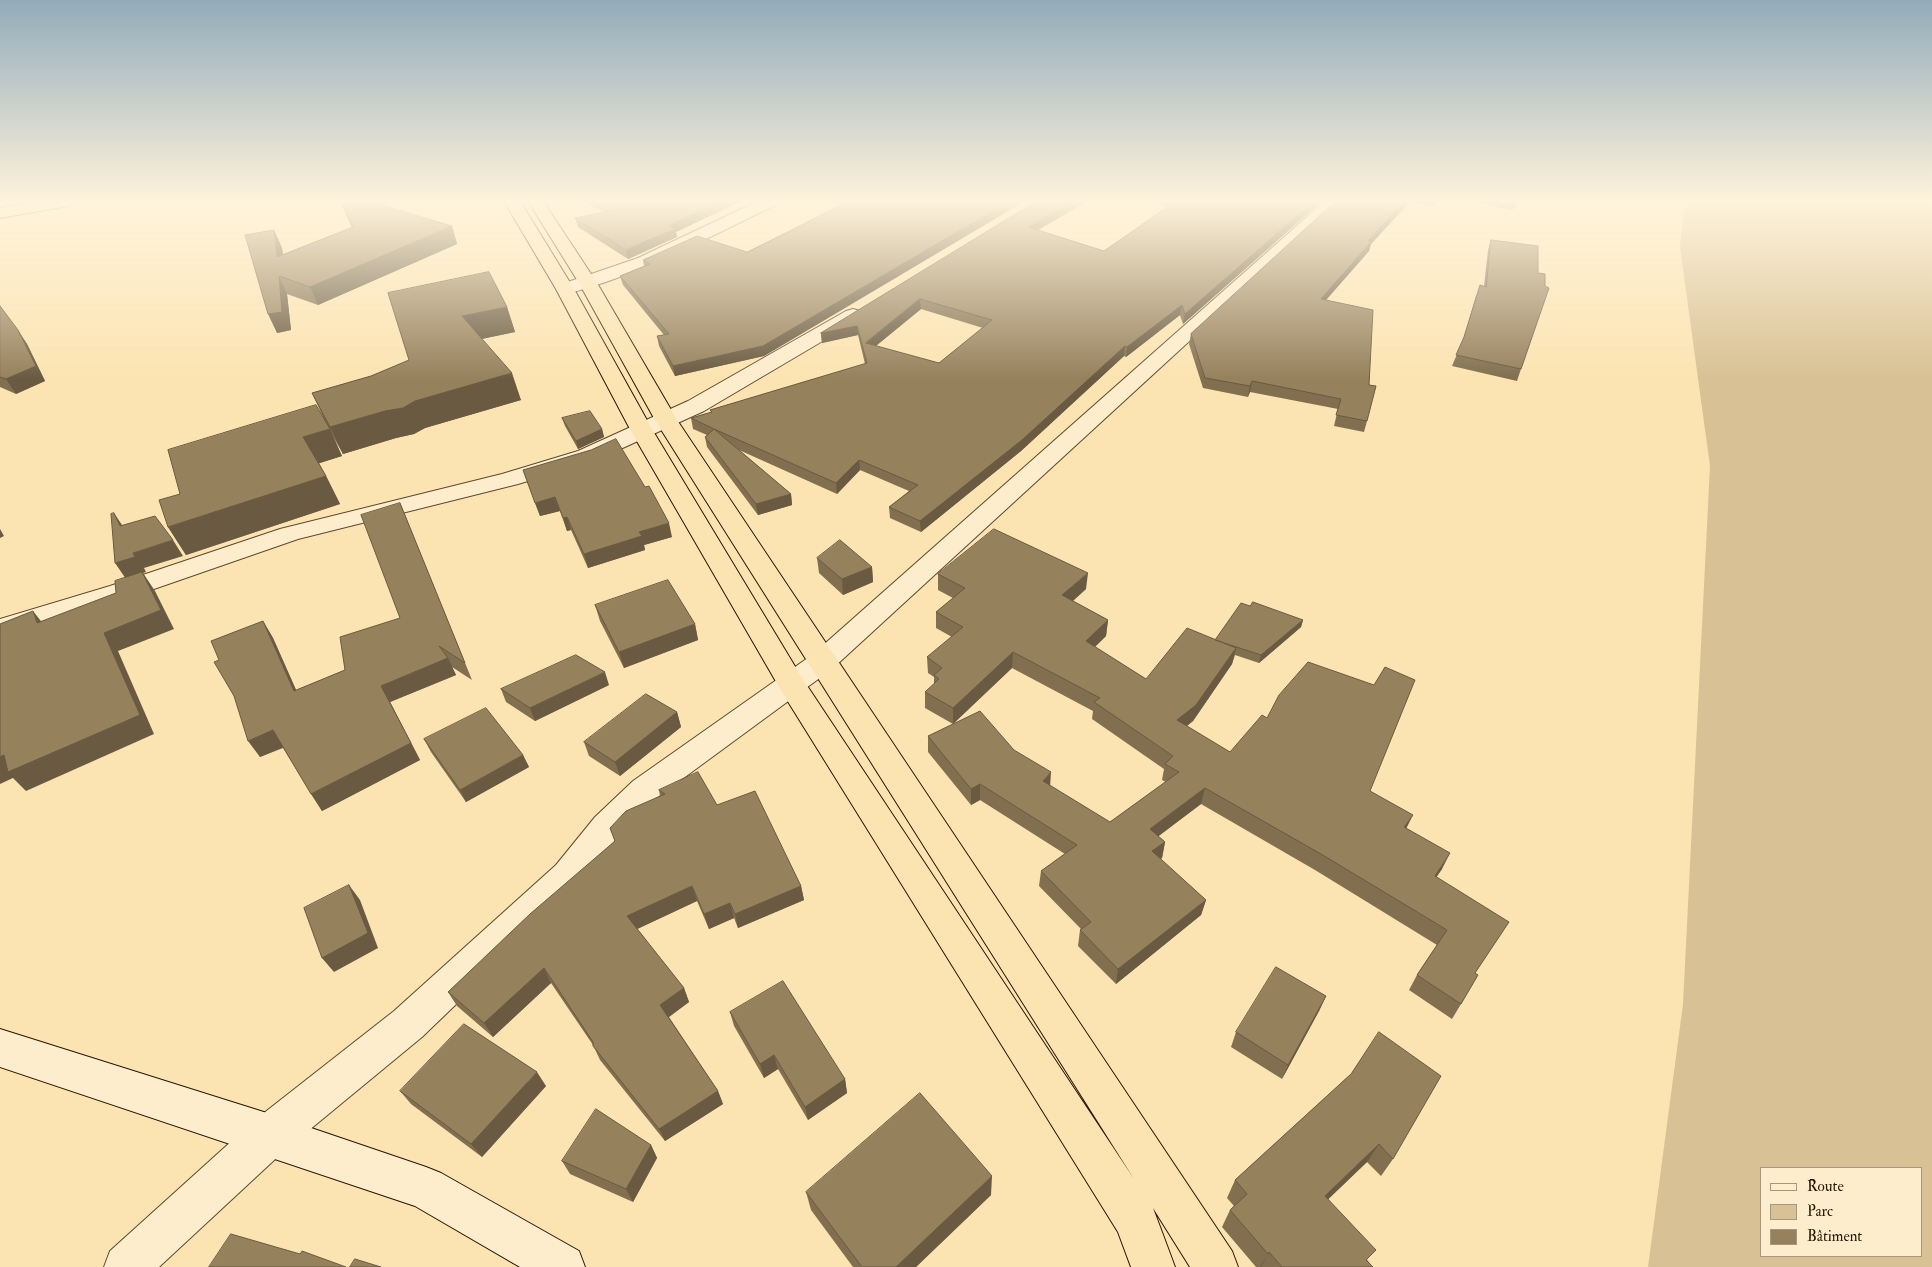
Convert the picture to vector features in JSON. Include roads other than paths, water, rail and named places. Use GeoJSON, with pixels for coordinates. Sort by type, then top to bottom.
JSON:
{"type":"FeatureCollection","features":[{"type":"Feature","properties":{"kind":"highway"},"geometry":{"type":"LineString","coordinates":[[557,260],[577,286]]}},
{"type":"Feature","properties":{"kind":"highway"},"geometry":{"type":"LineString","coordinates":[[564,260],[792,685],[1136,1220],[1153,1267]]}},
{"type":"Feature","properties":{"kind":"highway"},"geometry":{"type":"LineString","coordinates":[[654,425],[822,662],[1216,1267]]}},
{"type":"Feature","properties":{"kind":"street"},"geometry":{"type":"LineString","coordinates":[[577,286],[645,260]]}},
{"type":"Feature","properties":{"kind":"street"},"geometry":{"type":"LineString","coordinates":[[126,1267],[270,1135],[408,1024],[568,875],[607,826],[644,790],[822,662],[1265,260]]}},
{"type":"Feature","properties":{"kind":"street"},"geometry":{"type":"LineString","coordinates":[[0,628],[119,592],[289,534],[510,479],[586,456],[696,406],[865,308]]}},
{"type":"Feature","properties":{"kind":"street"},"geometry":{"type":"LineString","coordinates":[[0,1048],[270,1135],[426,1188],[563,1267]]}}]}
